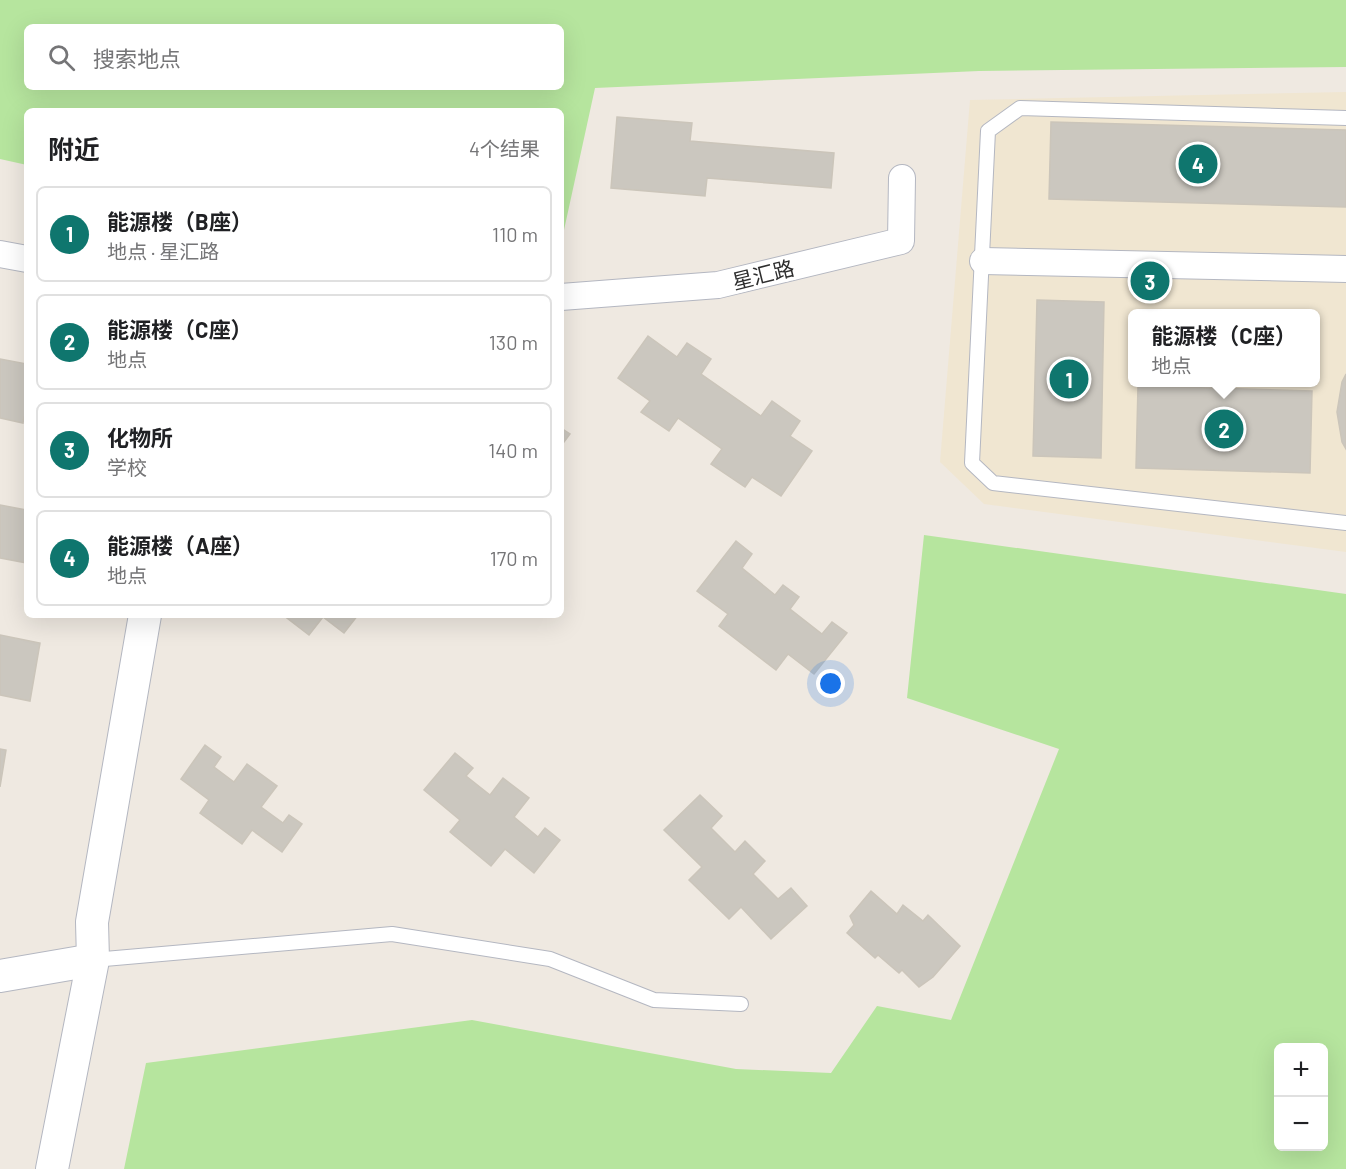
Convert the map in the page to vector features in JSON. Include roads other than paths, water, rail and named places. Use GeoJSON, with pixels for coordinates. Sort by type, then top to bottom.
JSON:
{"type":"FeatureCollection","features":[{"type":"Feature","properties":{"kind":"street","name":"星汇路"},"geometry":{"type":"LineString","coordinates":[[564,297],[718,285],[901,240],[902,178]]}},
{"type":"Feature","properties":{"kind":"street"},"geometry":{"type":"LineString","coordinates":[[0,254],[24,258]]}},
{"type":"Feature","properties":{"kind":"street"},"geometry":{"type":"LineString","coordinates":[[983,261],[1346,268]]}},
{"type":"Feature","properties":{"kind":"street"},"geometry":{"type":"LineString","coordinates":[[52,1169],[93,960],[92,922],[144,618]]}},
{"type":"Feature","properties":{"kind":"street"},"geometry":{"type":"LineString","coordinates":[[0,975],[93,960]]}},
{"type":"Feature","properties":{"kind":"lane"},"geometry":{"type":"LineString","coordinates":[[1346,118],[1020,108],[988,131],[972,463],[993,483],[1346,523]]}},
{"type":"Feature","properties":{"kind":"lane"},"geometry":{"type":"LineString","coordinates":[[93,960],[392,934],[550,959],[654,1000],[741,1004]]}},
{"type":"Feature","properties":{"kind":"place","name":"能源楼（A座）"},"geometry":{"type":"Point","coordinates":[1198,164]}},
{"type":"Feature","properties":{"kind":"place","name":"化物所"},"geometry":{"type":"Point","coordinates":[1150,281]}},
{"type":"Feature","properties":{"kind":"place","name":"能源楼（B座）"},"geometry":{"type":"Point","coordinates":[1069,379]}},
{"type":"Feature","properties":{"kind":"place","name":"能源楼（C座）"},"geometry":{"type":"Point","coordinates":[1224,429]}}]}
